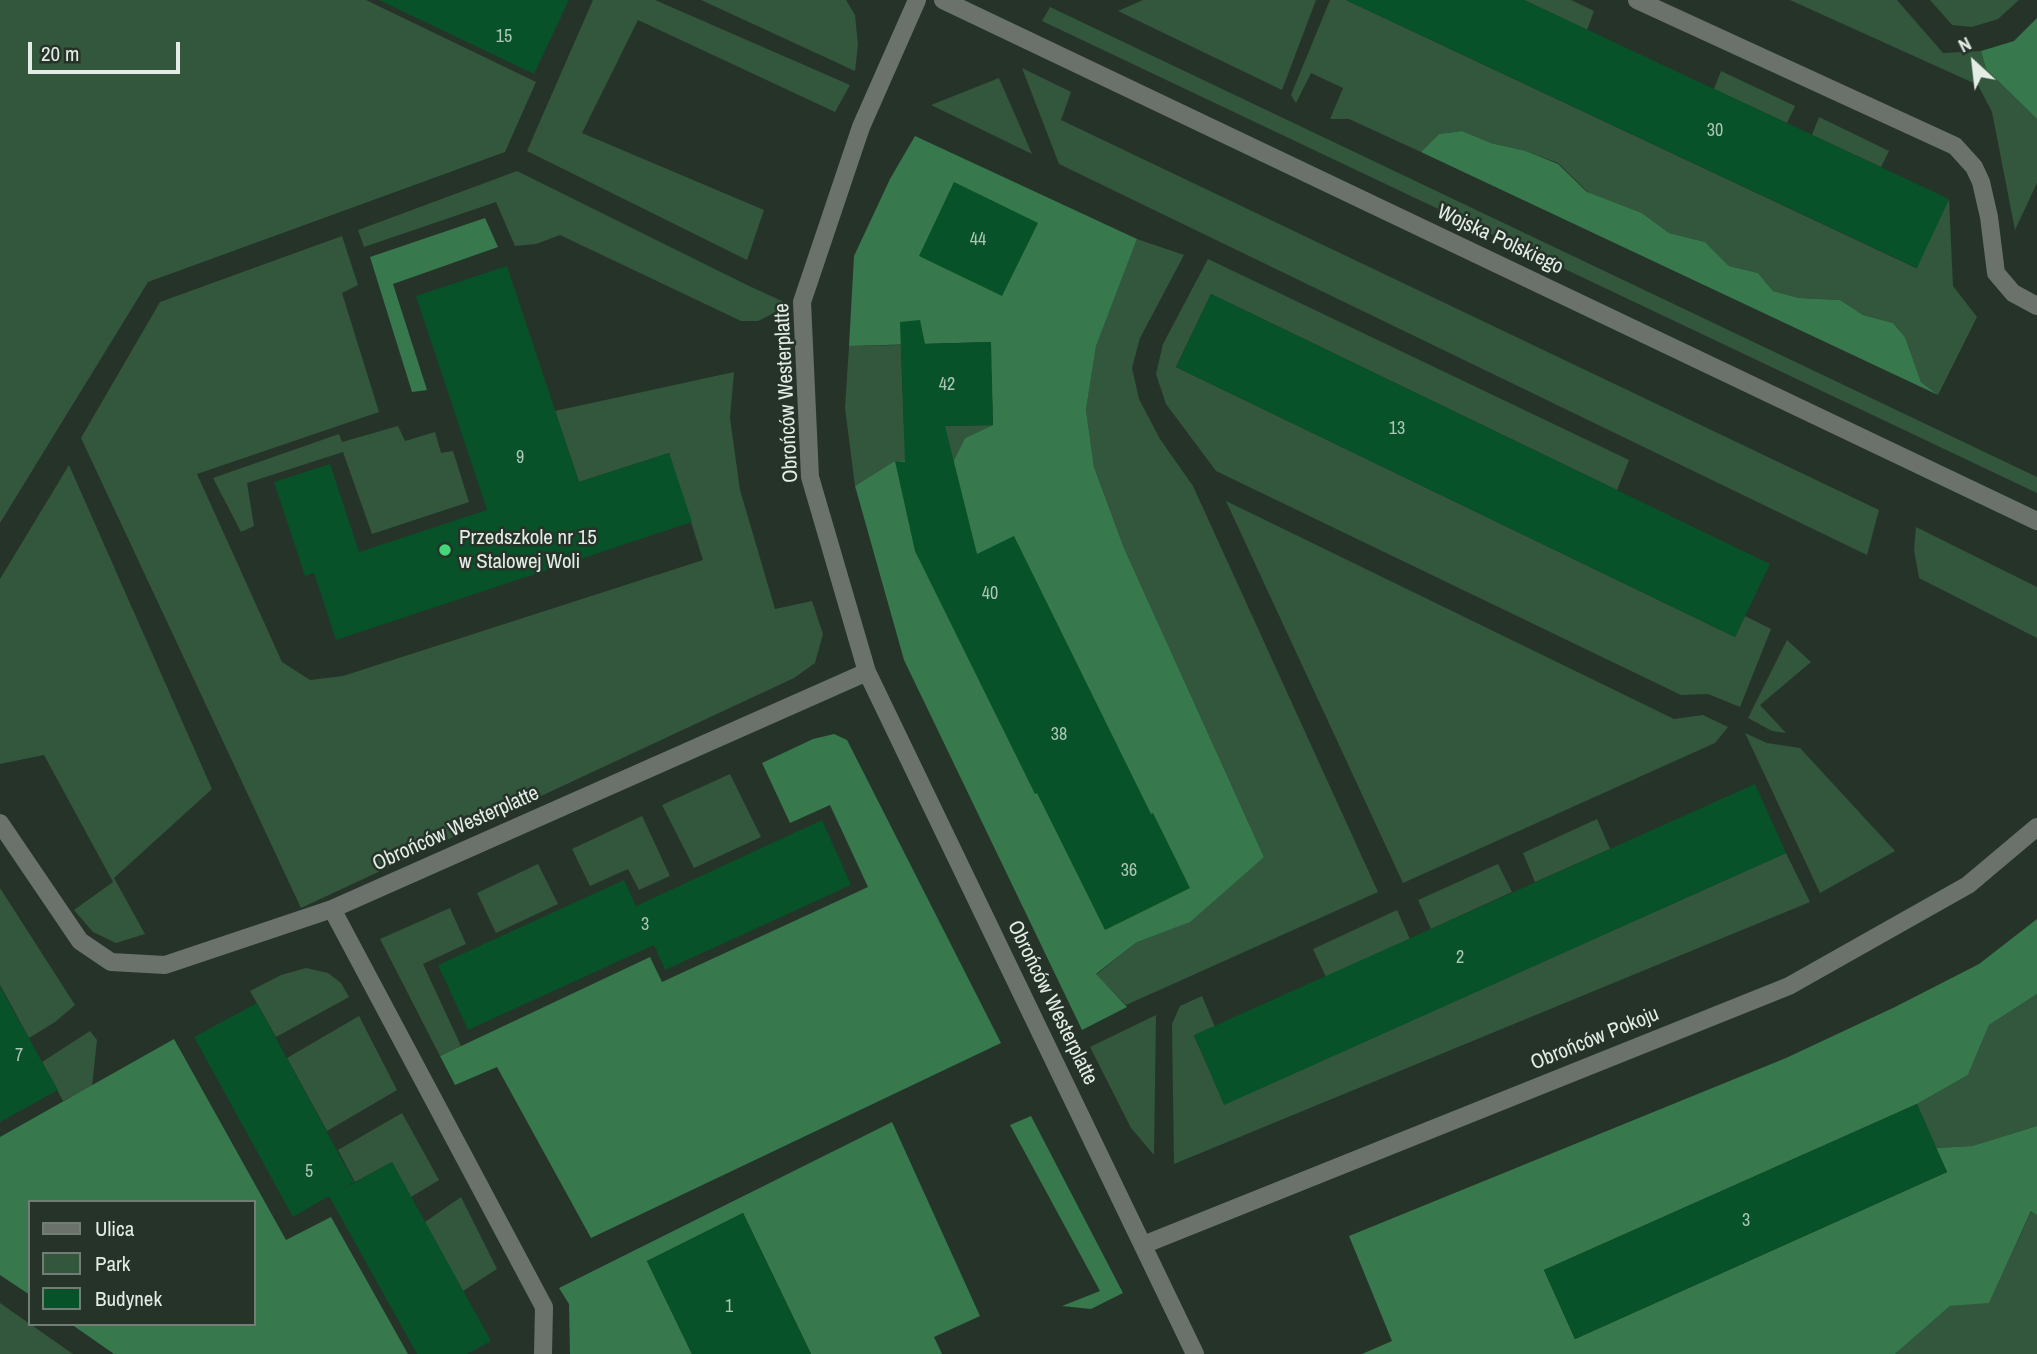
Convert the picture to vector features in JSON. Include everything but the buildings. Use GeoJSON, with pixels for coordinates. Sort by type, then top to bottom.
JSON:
{"type":"FeatureCollection","features":[{"type":"Feature","properties":{"kind":"street","name":"Obrońców Westerplatte"},"geometry":{"type":"LineString","coordinates":[[917,0],[861,127],[802,302],[810,477],[867,671],[1195,1354]]}},
{"type":"Feature","properties":{"kind":"street","name":"Wojska Polskiego"},"geometry":{"type":"LineString","coordinates":[[943,0],[2037,522]]}},
{"type":"Feature","properties":{"kind":"street"},"geometry":{"type":"LineString","coordinates":[[1637,0],[1955,146],[1974,167],[1981,182],[1989,217],[1996,273],[2013,293],[2037,306]]}},
{"type":"Feature","properties":{"kind":"street","name":"Obrońców Westerplatte"},"geometry":{"type":"LineString","coordinates":[[0,823],[80,941],[111,962],[166,965],[332,909],[867,671]]}},
{"type":"Feature","properties":{"kind":"street","name":"Obrońców Pokoju"},"geometry":{"type":"LineString","coordinates":[[1143,1245],[1789,986],[1968,885],[2037,827]]}},
{"type":"Feature","properties":{"kind":"street"},"geometry":{"type":"LineString","coordinates":[[332,909],[544,1307],[543,1354]]}},
{"type":"Feature","properties":{"kind":"green space"},"geometry":{"type":"Polygon","coordinates":[[[0,0],[366,0],[536,82],[505,152],[148,282],[0,523],[0,0]]]}},
{"type":"Feature","properties":{"kind":"green space"},"geometry":{"type":"Polygon","coordinates":[[[593,0],[655,0],[850,85],[835,112],[638,20],[582,133],[764,210],[747,260],[527,151],[593,0]]]}},
{"type":"Feature","properties":{"kind":"green space"},"geometry":{"type":"Polygon","coordinates":[[[701,0],[846,0],[855,15],[858,45],[855,71],[701,0]]]}},
{"type":"Feature","properties":{"kind":"green space"},"geometry":{"type":"Polygon","coordinates":[[[1143,0],[1316,0],[1282,90],[1118,11],[1143,0]]]}},
{"type":"Feature","properties":{"kind":"green space"},"geometry":{"type":"Polygon","coordinates":[[[1330,0],[1346,0],[1916,268],[1949,199],[1953,286],[1977,317],[1938,395],[1921,382],[1905,337],[1893,323],[1863,315],[1840,300],[1799,298],[1773,291],[1758,273],[1729,266],[1705,242],[1669,233],[1642,213],[1590,194],[1558,163],[1526,151],[1491,143],[1462,131],[1439,134],[1421,152],[1349,119],[1330,119],[1343,88],[1311,73],[1296,103],[1291,95],[1330,0]]]}},
{"type":"Feature","properties":{"kind":"green space"},"geometry":{"type":"Polygon","coordinates":[[[1524,0],[1571,0],[1594,11],[1587,30],[1524,0]]]}},
{"type":"Feature","properties":{"kind":"green space"},"geometry":{"type":"Polygon","coordinates":[[[1790,0],[1897,0],[1943,53],[1981,51],[1986,69],[2037,119],[2037,183],[2015,230],[1992,112],[1978,85],[1790,0]]]}},
{"type":"Feature","properties":{"kind":"green space"},"geometry":{"type":"Polygon","coordinates":[[[1930,0],[2019,0],[1998,19],[1972,27],[1952,25],[1930,0]]]}},
{"type":"Feature","properties":{"kind":"green space"},"geometry":{"type":"Polygon","coordinates":[[[1050,7],[2037,477],[2037,493],[1042,21],[1050,7]]]}},
{"type":"Feature","properties":{"kind":"green space"},"geometry":{"type":"Polygon","coordinates":[[[2037,18],[2037,119],[1986,69],[1981,51],[2014,41],[2037,18]]]}},
{"type":"Feature","properties":{"kind":"green space"},"geometry":{"type":"Polygon","coordinates":[[[1022,68],[1071,92],[1061,120],[1879,510],[1867,555],[1059,164],[1022,68]]]}},
{"type":"Feature","properties":{"kind":"green space"},"geometry":{"type":"Polygon","coordinates":[[[1721,71],[1795,106],[1787,123],[1714,89],[1721,71]]]}},
{"type":"Feature","properties":{"kind":"green space"},"geometry":{"type":"Polygon","coordinates":[[[999,78],[1032,154],[931,105],[999,78]]]}},
{"type":"Feature","properties":{"kind":"green space"},"geometry":{"type":"Polygon","coordinates":[[[1819,117],[1889,151],[1881,167],[1812,135],[1819,117]]]}},
{"type":"Feature","properties":{"kind":"green space"},"geometry":{"type":"Polygon","coordinates":[[[1462,131],[1558,164],[1587,192],[1642,213],[1669,233],[1705,242],[1729,266],[1758,273],[1773,291],[1799,298],[1840,300],[1863,315],[1893,323],[1905,337],[1921,382],[1938,395],[1421,152],[1439,134],[1462,131]]]}},
{"type":"Feature","properties":{"kind":"green space"},"geometry":{"type":"Polygon","coordinates":[[[915,136],[1137,239],[1096,346],[1086,410],[1094,467],[1124,548],[1264,857],[1190,922],[1137,942],[1096,974],[1127,1007],[1082,1030],[904,660],[855,486],[895,461],[953,462],[965,438],[993,425],[990,342],[849,346],[854,256],[890,179],[915,136]]]}},
{"type":"Feature","properties":{"kind":"green space"},"geometry":{"type":"Polygon","coordinates":[[[517,171],[784,302],[776,312],[758,321],[741,321],[560,235],[536,244],[515,246],[496,202],[364,247],[358,230],[517,171]]]}},
{"type":"Feature","properties":{"kind":"green space"},"geometry":{"type":"Polygon","coordinates":[[[485,218],[498,247],[393,284],[427,390],[412,392],[370,257],[485,218]]]}},
{"type":"Feature","properties":{"kind":"green space"},"geometry":{"type":"Polygon","coordinates":[[[342,236],[358,285],[342,293],[379,412],[197,474],[282,662],[310,680],[343,676],[703,560],[669,453],[579,482],[555,411],[734,372],[730,418],[740,490],[775,609],[812,601],[823,634],[815,663],[794,678],[301,908],[81,438],[160,302],[342,236]]]}},
{"type":"Feature","properties":{"kind":"green space"},"geometry":{"type":"Polygon","coordinates":[[[1137,239],[1184,255],[1140,338],[1132,368],[1139,399],[1160,439],[1193,486],[1378,892],[1126,1005],[1096,975],[1137,942],[1264,857],[1124,548],[1094,467],[1086,410],[1096,345],[1137,239]]]}},
{"type":"Feature","properties":{"kind":"green space"},"geometry":{"type":"Polygon","coordinates":[[[1208,259],[1629,460],[1617,490],[1211,294],[1176,367],[1735,637],[1745,616],[1771,629],[1740,707],[1708,694],[1681,695],[1216,471],[1166,404],[1156,374],[1163,344],[1208,259]]]}},
{"type":"Feature","properties":{"kind":"green space"},"geometry":{"type":"Polygon","coordinates":[[[901,345],[904,427],[993,425],[965,438],[953,462],[895,462],[855,486],[845,408],[849,346],[901,345]]]}},
{"type":"Feature","properties":{"kind":"green space"},"geometry":{"type":"Polygon","coordinates":[[[398,426],[405,441],[435,432],[441,453],[453,451],[469,502],[372,534],[343,452],[247,483],[254,526],[241,532],[213,478],[339,434],[342,442],[398,426]]]}},
{"type":"Feature","properties":{"kind":"green space"},"geometry":{"type":"Polygon","coordinates":[[[69,465],[212,789],[114,878],[145,934],[116,943],[93,932],[74,910],[113,882],[44,755],[0,764],[0,579],[69,465]]]}},
{"type":"Feature","properties":{"kind":"green space"},"geometry":{"type":"Polygon","coordinates":[[[1226,501],[1674,719],[1703,715],[1728,727],[1715,743],[1403,883],[1226,501]]]}},
{"type":"Feature","properties":{"kind":"green space"},"geometry":{"type":"Polygon","coordinates":[[[1916,527],[2037,587],[2037,638],[1919,578],[1914,550],[1916,527]]]}},
{"type":"Feature","properties":{"kind":"green space"},"geometry":{"type":"Polygon","coordinates":[[[1787,640],[1811,662],[1760,705],[1786,733],[1772,731],[1748,718],[1787,640]]]}},
{"type":"Feature","properties":{"kind":"green space"},"geometry":{"type":"Polygon","coordinates":[[[1745,733],[1767,743],[1800,748],[1895,851],[1820,893],[1745,733]]]}},
{"type":"Feature","properties":{"kind":"green space"},"geometry":{"type":"Polygon","coordinates":[[[834,734],[847,740],[1001,1043],[591,1238],[497,1067],[455,1085],[440,1056],[650,957],[662,982],[868,887],[830,805],[790,823],[762,763],[813,739],[834,734]]]}},
{"type":"Feature","properties":{"kind":"green space"},"geometry":{"type":"Polygon","coordinates":[[[730,774],[761,837],[694,868],[662,805],[730,774]]]}},
{"type":"Feature","properties":{"kind":"green space"},"geometry":{"type":"Polygon","coordinates":[[[642,816],[670,876],[639,890],[628,869],[590,886],[572,849],[642,816]]]}},
{"type":"Feature","properties":{"kind":"green space"},"geometry":{"type":"Polygon","coordinates":[[[1597,819],[1610,849],[1535,882],[1523,853],[1597,819]]]}},
{"type":"Feature","properties":{"kind":"green space"},"geometry":{"type":"Polygon","coordinates":[[[1786,853],[1810,902],[1174,1164],[1172,1024],[1180,1006],[1202,996],[1215,1027],[1194,1036],[1225,1104],[1786,853]]]}},
{"type":"Feature","properties":{"kind":"green space"},"geometry":{"type":"Polygon","coordinates":[[[538,864],[558,904],[496,933],[477,893],[538,864]]]}},
{"type":"Feature","properties":{"kind":"green space"},"geometry":{"type":"Polygon","coordinates":[[[1498,864],[1512,892],[1431,929],[1418,900],[1498,864]]]}},
{"type":"Feature","properties":{"kind":"green space"},"geometry":{"type":"Polygon","coordinates":[[[0,888],[75,1005],[55,1022],[29,1038],[0,985],[0,888]]]}},
{"type":"Feature","properties":{"kind":"green space"},"geometry":{"type":"Polygon","coordinates":[[[450,908],[466,944],[423,964],[461,1046],[440,1056],[380,939],[450,908]]]}},
{"type":"Feature","properties":{"kind":"green space"},"geometry":{"type":"Polygon","coordinates":[[[1397,910],[1410,939],[1326,977],[1313,949],[1397,910]]]}},
{"type":"Feature","properties":{"kind":"green space"},"geometry":{"type":"Polygon","coordinates":[[[2037,919],[2037,994],[1989,1025],[1968,1075],[1917,1104],[1544,1270],[1575,1339],[1947,1172],[1936,1148],[1972,1146],[2037,1126],[2037,1215],[2031,1211],[1989,1303],[1950,1306],[1895,1354],[1362,1354],[1392,1341],[1349,1236],[1786,1058],[1979,964],[2037,919]]]}},
{"type":"Feature","properties":{"kind":"green space"},"geometry":{"type":"Polygon","coordinates":[[[306,968],[328,973],[341,983],[349,997],[276,1037],[250,991],[281,975],[306,968]]]}},
{"type":"Feature","properties":{"kind":"green space"},"geometry":{"type":"Polygon","coordinates":[[[2037,994],[2037,1126],[1972,1146],[1936,1148],[1917,1104],[1968,1075],[1989,1025],[2037,994]]]}},
{"type":"Feature","properties":{"kind":"green space"},"geometry":{"type":"Polygon","coordinates":[[[1156,1015],[1154,1155],[1131,1128],[1090,1047],[1156,1015]]]}},
{"type":"Feature","properties":{"kind":"green space"},"geometry":{"type":"Polygon","coordinates":[[[359,1016],[397,1090],[327,1131],[287,1058],[359,1016]]]}},
{"type":"Feature","properties":{"kind":"green space"},"geometry":{"type":"Polygon","coordinates":[[[90,1031],[97,1040],[92,1086],[63,1101],[42,1062],[90,1031]]]}},
{"type":"Feature","properties":{"kind":"green space"},"geometry":{"type":"Polygon","coordinates":[[[174,1039],[286,1240],[331,1217],[408,1354],[114,1354],[74,1326],[256,1326],[256,1200],[28,1200],[28,1294],[0,1275],[0,1137],[174,1039]]]}},
{"type":"Feature","properties":{"kind":"green space"},"geometry":{"type":"Polygon","coordinates":[[[402,1113],[439,1180],[411,1197],[392,1162],[355,1182],[338,1150],[402,1113]]]}},
{"type":"Feature","properties":{"kind":"green space"},"geometry":{"type":"Polygon","coordinates":[[[1031,1116],[1123,1293],[1091,1309],[1062,1306],[1100,1291],[1010,1125],[1031,1116]]]}},
{"type":"Feature","properties":{"kind":"green space"},"geometry":{"type":"Polygon","coordinates":[[[892,1122],[980,1316],[934,1337],[942,1354],[811,1354],[743,1213],[647,1261],[692,1354],[570,1354],[569,1304],[559,1288],[892,1122]]]}},
{"type":"Feature","properties":{"kind":"green space"},"geometry":{"type":"Polygon","coordinates":[[[461,1197],[497,1269],[463,1291],[425,1222],[461,1197]]]}},
{"type":"Feature","properties":{"kind":"green space"},"geometry":{"type":"Polygon","coordinates":[[[2032,1210],[2037,1215],[2037,1354],[1895,1354],[1950,1306],[1989,1302],[2032,1210]]]}},
{"type":"Feature","properties":{"kind":"green space"},"geometry":{"type":"Polygon","coordinates":[[[0,1303],[28,1323],[28,1326],[33,1326],[73,1354],[0,1354],[0,1303]]]}},
{"type":"Feature","properties":{"kind":"place","name":"Przedszkole nr 15 w Stalowej Woli"},"geometry":{"type":"Point","coordinates":[445,550]}}]}
